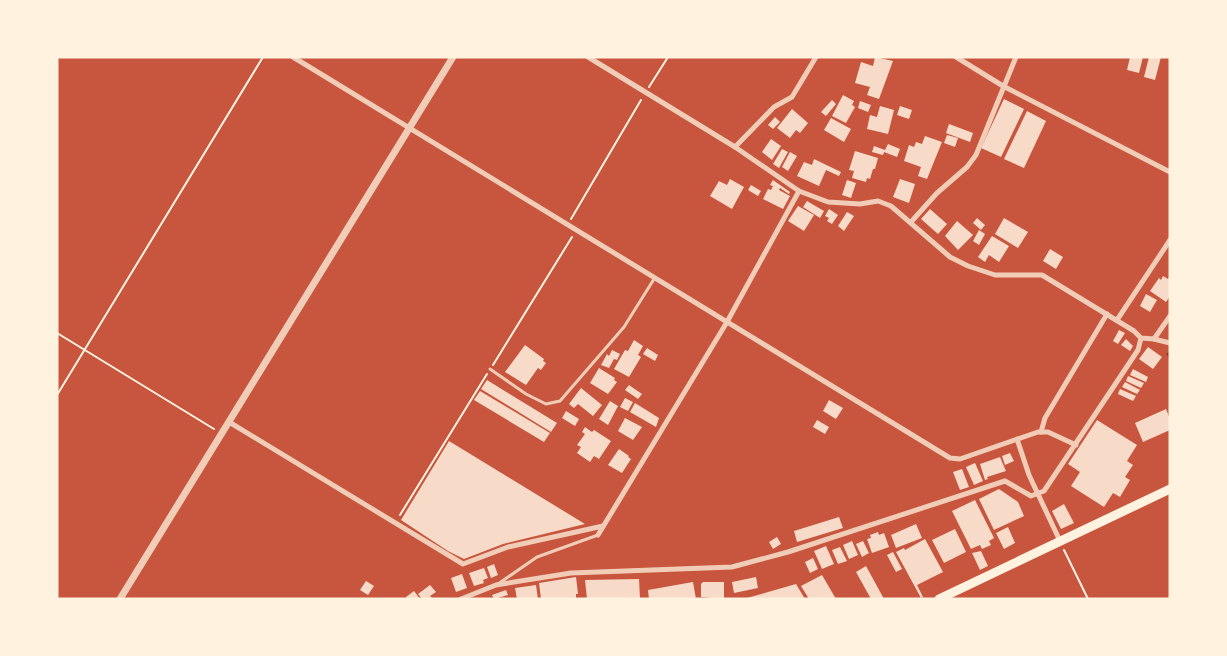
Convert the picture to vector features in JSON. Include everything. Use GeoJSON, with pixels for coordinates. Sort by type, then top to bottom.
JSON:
{"type":"FeatureCollection","features":[{"type":"Feature","properties":{"kind":"main road"},"geometry":{"type":"LineString","coordinates":[[939,599],[1170,489]]}},
{"type":"Feature","properties":{"kind":"street"},"geometry":{"type":"LineString","coordinates":[[293,57],[950,458],[960,459],[1041,432],[1048,432],[1076,445]]}},
{"type":"Feature","properties":{"kind":"street"},"geometry":{"type":"LineString","coordinates":[[120,599],[453,57]]}},
{"type":"Feature","properties":{"kind":"street"},"geometry":{"type":"LineString","coordinates":[[588,57],[735,147],[799,191],[828,202],[860,204],[878,201],[891,206],[950,257],[968,267],[995,274],[1042,275],[1117,320],[1141,338],[1170,343]]}},
{"type":"Feature","properties":{"kind":"street"},"geometry":{"type":"LineString","coordinates":[[735,147],[774,107],[792,97],[816,57]]}},
{"type":"Feature","properties":{"kind":"street"},"geometry":{"type":"LineString","coordinates":[[957,57],[1003,86],[1170,172]]}},
{"type":"Feature","properties":{"kind":"street"},"geometry":{"type":"LineString","coordinates":[[911,222],[937,193],[967,167],[976,155],[1016,57]]}},
{"type":"Feature","properties":{"kind":"street"},"geometry":{"type":"LineString","coordinates":[[598,535],[727,322],[799,191]]}},
{"type":"Feature","properties":{"kind":"street"},"geometry":{"type":"LineString","coordinates":[[1117,320],[1170,240]]}},
{"type":"Feature","properties":{"kind":"street"},"geometry":{"type":"LineString","coordinates":[[1041,432],[1044,418],[1107,314]]}},
{"type":"Feature","properties":{"kind":"street"},"geometry":{"type":"LineString","coordinates":[[1154,339],[1170,316]]}},
{"type":"Feature","properties":{"kind":"street"},"geometry":{"type":"LineString","coordinates":[[462,599],[496,585],[571,573],[732,567],[788,552],[1005,480],[1030,496],[1044,491],[1138,350],[1141,338]]}},
{"type":"Feature","properties":{"kind":"street"},"geometry":{"type":"LineString","coordinates":[[229,422],[463,564],[508,547],[603,526]]}},
{"type":"Feature","properties":{"kind":"street"},"geometry":{"type":"LineString","coordinates":[[1017,439],[1029,475],[1060,541]]}},
{"type":"Feature","properties":{"kind":"lane"},"geometry":{"type":"LineString","coordinates":[[490,369],[525,394],[546,404],[560,401],[624,327],[655,277]]}},
{"type":"Feature","properties":{"kind":"lane"},"geometry":{"type":"LineString","coordinates":[[496,585],[537,557],[598,535]]}},
{"type":"Feature","properties":{"kind":"path"},"geometry":{"type":"LineString","coordinates":[[57,395],[263,57]]}},
{"type":"Feature","properties":{"kind":"path"},"geometry":{"type":"LineString","coordinates":[[568,224],[668,57]]}},
{"type":"Feature","properties":{"kind":"path"},"geometry":{"type":"LineString","coordinates":[[395,523],[577,230]]}},
{"type":"Feature","properties":{"kind":"path"},"geometry":{"type":"LineString","coordinates":[[57,333],[222,433]]}},
{"type":"Feature","properties":{"kind":"path"},"geometry":{"type":"LineString","coordinates":[[1060,541],[1088,599]]}},
{"type":"Feature","properties":{"kind":"building"},"geometry":{"type":"Polygon","coordinates":[[[875,57],[893,61],[879,99],[867,95],[870,87],[855,83],[861,62],[873,66],[875,57]]]}},
{"type":"Feature","properties":{"kind":"building"},"geometry":{"type":"Polygon","coordinates":[[[1130,57],[1143,57],[1139,73],[1127,70],[1130,57]]]}},
{"type":"Feature","properties":{"kind":"building"},"geometry":{"type":"Polygon","coordinates":[[[1149,57],[1161,57],[1155,80],[1144,77],[1149,57]]]}},
{"type":"Feature","properties":{"kind":"building"},"geometry":{"type":"Polygon","coordinates":[[[843,95],[854,101],[852,105],[855,107],[846,123],[832,116],[843,95]]]}},
{"type":"Feature","properties":{"kind":"building"},"geometry":{"type":"Polygon","coordinates":[[[1004,99],[1024,109],[1001,157],[981,148],[1004,99]]]}},
{"type":"Feature","properties":{"kind":"building"},"geometry":{"type":"Polygon","coordinates":[[[832,100],[836,104],[826,116],[821,112],[832,100]]]}},
{"type":"Feature","properties":{"kind":"building"},"geometry":{"type":"Polygon","coordinates":[[[860,101],[871,105],[868,112],[858,108],[860,101]]]}},
{"type":"Feature","properties":{"kind":"building"},"geometry":{"type":"Polygon","coordinates":[[[880,106],[894,110],[888,134],[867,129],[870,115],[877,117],[880,106]]]}},
{"type":"Feature","properties":{"kind":"building"},"geometry":{"type":"Polygon","coordinates":[[[900,106],[912,110],[909,119],[897,115],[900,106]]]}},
{"type":"Feature","properties":{"kind":"building"},"geometry":{"type":"Polygon","coordinates":[[[792,109],[808,123],[800,133],[796,130],[790,138],[777,128],[792,109]]]}},
{"type":"Feature","properties":{"kind":"building"},"geometry":{"type":"Polygon","coordinates":[[[1027,111],[1046,121],[1024,168],[1004,159],[1027,111]]]}},
{"type":"Feature","properties":{"kind":"building"},"geometry":{"type":"Polygon","coordinates":[[[775,117],[780,122],[773,129],[768,125],[775,117]]]}},
{"type":"Feature","properties":{"kind":"building"},"geometry":{"type":"Polygon","coordinates":[[[831,118],[851,129],[844,142],[824,130],[831,118]]]}},
{"type":"Feature","properties":{"kind":"building"},"geometry":{"type":"Polygon","coordinates":[[[949,124],[973,133],[970,142],[946,133],[949,124]]]}},
{"type":"Feature","properties":{"kind":"building"},"geometry":{"type":"Polygon","coordinates":[[[947,135],[958,138],[955,147],[944,143],[947,135]]]}},
{"type":"Feature","properties":{"kind":"building"},"geometry":{"type":"Polygon","coordinates":[[[925,136],[942,142],[927,179],[918,176],[921,167],[904,161],[909,145],[914,147],[916,142],[922,144],[925,136]]]}},
{"type":"Feature","properties":{"kind":"building"},"geometry":{"type":"Polygon","coordinates":[[[771,139],[781,146],[772,160],[762,152],[771,139]]]}},
{"type":"Feature","properties":{"kind":"building"},"geometry":{"type":"Polygon","coordinates":[[[888,144],[900,149],[897,157],[884,152],[883,155],[872,152],[874,146],[885,150],[888,144]]]}},
{"type":"Feature","properties":{"kind":"building"},"geometry":{"type":"Polygon","coordinates":[[[782,149],[788,152],[779,168],[773,164],[782,149]]]}},
{"type":"Feature","properties":{"kind":"building"},"geometry":{"type":"Polygon","coordinates":[[[855,151],[878,158],[870,179],[867,178],[866,182],[852,178],[854,171],[849,170],[855,151]]]}},
{"type":"Feature","properties":{"kind":"building"},"geometry":{"type":"Polygon","coordinates":[[[790,152],[797,156],[788,171],[782,167],[790,152]]]}},
{"type":"Feature","properties":{"kind":"building"},"geometry":{"type":"Polygon","coordinates":[[[814,159],[841,172],[839,176],[826,170],[819,186],[797,176],[804,162],[812,165],[814,159]]]}},
{"type":"Feature","properties":{"kind":"building"},"geometry":{"type":"Polygon","coordinates":[[[730,179],[744,187],[732,209],[710,196],[719,181],[727,185],[730,179]]]}},
{"type":"Feature","properties":{"kind":"building"},"geometry":{"type":"Polygon","coordinates":[[[900,179],[915,184],[909,203],[893,197],[900,179]]]}},
{"type":"Feature","properties":{"kind":"building"},"geometry":{"type":"Polygon","coordinates":[[[773,180],[790,192],[789,194],[780,188],[779,190],[790,196],[783,209],[763,199],[768,189],[771,190],[773,186],[770,185],[773,180]]]}},
{"type":"Feature","properties":{"kind":"building"},"geometry":{"type":"Polygon","coordinates":[[[847,180],[856,183],[851,198],[842,195],[847,180]]]}},
{"type":"Feature","properties":{"kind":"building"},"geometry":{"type":"Polygon","coordinates":[[[751,185],[761,191],[758,196],[748,190],[751,185]]]}},
{"type":"Feature","properties":{"kind":"building"},"geometry":{"type":"Polygon","coordinates":[[[807,201],[824,211],[820,218],[803,207],[807,201]]]}},
{"type":"Feature","properties":{"kind":"building"},"geometry":{"type":"Polygon","coordinates":[[[798,206],[814,215],[804,231],[788,221],[798,206]]]}},
{"type":"Feature","properties":{"kind":"building"},"geometry":{"type":"Polygon","coordinates":[[[829,209],[838,215],[832,224],[825,216],[829,209]]]}},
{"type":"Feature","properties":{"kind":"building"},"geometry":{"type":"Polygon","coordinates":[[[930,209],[947,224],[938,234],[921,219],[930,209]]]}},
{"type":"Feature","properties":{"kind":"building"},"geometry":{"type":"Polygon","coordinates":[[[847,212],[854,216],[844,231],[838,226],[847,212]]]}},
{"type":"Feature","properties":{"kind":"building"},"geometry":{"type":"Polygon","coordinates":[[[977,218],[985,225],[981,230],[973,223],[977,218]]]}},
{"type":"Feature","properties":{"kind":"building"},"geometry":{"type":"Polygon","coordinates":[[[1004,218],[1028,232],[1018,248],[995,234],[1004,218]]]}},
{"type":"Feature","properties":{"kind":"building"},"geometry":{"type":"Polygon","coordinates":[[[957,221],[973,235],[958,250],[945,236],[957,221]]]}},
{"type":"Feature","properties":{"kind":"building"},"geometry":{"type":"Polygon","coordinates":[[[979,230],[985,234],[979,245],[973,241],[979,230]]]}},
{"type":"Feature","properties":{"kind":"building"},"geometry":{"type":"Polygon","coordinates":[[[992,236],[1009,246],[999,262],[989,255],[985,262],[978,257],[992,236]]]}},
{"type":"Feature","properties":{"kind":"building"},"geometry":{"type":"Polygon","coordinates":[[[1050,249],[1063,257],[1056,269],[1043,261],[1050,249]]]}},
{"type":"Feature","properties":{"kind":"building"},"geometry":{"type":"Polygon","coordinates":[[[1163,276],[1168,279],[1170,276],[1170,296],[1166,302],[1150,291],[1163,276]]]}},
{"type":"Feature","properties":{"kind":"building"},"geometry":{"type":"Polygon","coordinates":[[[1146,294],[1157,300],[1150,312],[1140,306],[1146,294]]]}},
{"type":"Feature","properties":{"kind":"building"},"geometry":{"type":"Polygon","coordinates":[[[1119,330],[1125,333],[1118,344],[1113,341],[1119,330]]]}},
{"type":"Feature","properties":{"kind":"building"},"geometry":{"type":"Polygon","coordinates":[[[1126,339],[1133,346],[1130,351],[1121,345],[1126,339]]]}},
{"type":"Feature","properties":{"kind":"building"},"geometry":{"type":"Polygon","coordinates":[[[634,340],[643,346],[638,355],[641,357],[629,377],[614,369],[634,340]]]}},
{"type":"Feature","properties":{"kind":"building"},"geometry":{"type":"Polygon","coordinates":[[[525,345],[546,363],[541,370],[538,368],[526,385],[505,372],[525,345]]]}},
{"type":"Feature","properties":{"kind":"building"},"geometry":{"type":"Polygon","coordinates":[[[1148,347],[1162,357],[1153,369],[1139,359],[1148,347]]]}},
{"type":"Feature","properties":{"kind":"building"},"geometry":{"type":"Polygon","coordinates":[[[647,348],[658,355],[655,361],[643,354],[647,348]]]}},
{"type":"Feature","properties":{"kind":"building"},"geometry":{"type":"Polygon","coordinates":[[[612,350],[620,354],[617,360],[614,359],[609,368],[601,365],[607,354],[609,356],[612,350]]]}},
{"type":"Feature","properties":{"kind":"building"},"geometry":{"type":"Polygon","coordinates":[[[599,368],[615,378],[617,382],[608,394],[590,383],[599,368]]]}},
{"type":"Feature","properties":{"kind":"building"},"geometry":{"type":"Polygon","coordinates":[[[1133,369],[1148,377],[1146,382],[1130,375],[1133,369]]]}},
{"type":"Feature","properties":{"kind":"building"},"geometry":{"type":"Polygon","coordinates":[[[1128,376],[1144,383],[1141,388],[1126,381],[1128,376]]]}},
{"type":"Feature","properties":{"kind":"building"},"geometry":{"type":"Polygon","coordinates":[[[487,380],[557,423],[551,432],[481,389],[487,380]]]}},
{"type":"Feature","properties":{"kind":"building"},"geometry":{"type":"Polygon","coordinates":[[[1125,382],[1140,390],[1137,394],[1122,387],[1125,382]]]}},
{"type":"Feature","properties":{"kind":"building"},"geometry":{"type":"Polygon","coordinates":[[[629,385],[642,394],[638,399],[625,390],[629,385]]]}},
{"type":"Feature","properties":{"kind":"building"},"geometry":{"type":"Polygon","coordinates":[[[581,388],[602,405],[593,416],[578,404],[574,408],[569,404],[581,388]]]}},
{"type":"Feature","properties":{"kind":"building"},"geometry":{"type":"Polygon","coordinates":[[[1120,389],[1136,396],[1133,401],[1118,394],[1120,389]]]}},
{"type":"Feature","properties":{"kind":"building"},"geometry":{"type":"Polygon","coordinates":[[[480,391],[550,433],[544,442],[474,400],[480,391]]]}},
{"type":"Feature","properties":{"kind":"building"},"geometry":{"type":"Polygon","coordinates":[[[625,398],[633,402],[628,411],[620,407],[625,398]]]}},
{"type":"Feature","properties":{"kind":"building"},"geometry":{"type":"Polygon","coordinates":[[[829,400],[843,408],[836,419],[823,411],[829,400]]]}},
{"type":"Feature","properties":{"kind":"building"},"geometry":{"type":"Polygon","coordinates":[[[610,401],[618,406],[608,425],[599,419],[610,401]]]}},
{"type":"Feature","properties":{"kind":"building"},"geometry":{"type":"Polygon","coordinates":[[[635,403],[659,418],[656,427],[630,412],[635,403]]]}},
{"type":"Feature","properties":{"kind":"building"},"geometry":{"type":"Polygon","coordinates":[[[1166,409],[1170,419],[1170,430],[1143,442],[1135,423],[1166,409]]]}},
{"type":"Feature","properties":{"kind":"building"},"geometry":{"type":"Polygon","coordinates":[[[566,411],[579,419],[575,426],[562,418],[566,411]]]}},
{"type":"Feature","properties":{"kind":"building"},"geometry":{"type":"Polygon","coordinates":[[[625,418],[642,427],[633,440],[618,431],[625,418]]]}},
{"type":"Feature","properties":{"kind":"building"},"geometry":{"type":"Polygon","coordinates":[[[817,420],[829,427],[825,434],[813,427],[817,420]]]}},
{"type":"Feature","properties":{"kind":"building"},"geometry":{"type":"Polygon","coordinates":[[[1097,420],[1137,445],[1127,461],[1133,465],[1125,477],[1130,480],[1120,497],[1113,493],[1104,507],[1071,486],[1080,472],[1068,464],[1097,420]]]}},
{"type":"Feature","properties":{"kind":"building"},"geometry":{"type":"Polygon","coordinates":[[[585,427],[611,441],[599,459],[594,456],[590,462],[577,453],[581,447],[577,445],[585,434],[582,432],[585,427]]]}},
{"type":"Feature","properties":{"kind":"building"},"geometry":{"type":"Polygon","coordinates":[[[449,441],[585,524],[503,544],[464,559],[448,551],[401,520],[449,441]]]}},
{"type":"Feature","properties":{"kind":"building"},"geometry":{"type":"Polygon","coordinates":[[[619,449],[631,459],[622,473],[608,465],[619,449]]]}},
{"type":"Feature","properties":{"kind":"building"},"geometry":{"type":"Polygon","coordinates":[[[1010,453],[1014,461],[1005,465],[1002,456],[1010,453]]]}},
{"type":"Feature","properties":{"kind":"building"},"geometry":{"type":"Polygon","coordinates":[[[1000,457],[1006,471],[987,477],[988,479],[985,480],[980,464],[1000,457]]]}},
{"type":"Feature","properties":{"kind":"building"},"geometry":{"type":"Polygon","coordinates":[[[975,463],[983,481],[974,485],[966,467],[975,463]]]}},
{"type":"Feature","properties":{"kind":"building"},"geometry":{"type":"Polygon","coordinates":[[[962,469],[969,487],[960,490],[953,472],[962,469]]]}},
{"type":"Feature","properties":{"kind":"building"},"geometry":{"type":"Polygon","coordinates":[[[999,489],[1018,502],[1024,516],[994,530],[979,499],[999,489]]]}},
{"type":"Feature","properties":{"kind":"building"},"geometry":{"type":"Polygon","coordinates":[[[975,500],[994,538],[989,541],[991,545],[982,549],[980,545],[971,549],[952,511],[975,500]]]}},
{"type":"Feature","properties":{"kind":"building"},"geometry":{"type":"Polygon","coordinates":[[[1064,504],[1074,523],[1061,529],[1052,511],[1064,504]]]}},
{"type":"Feature","properties":{"kind":"building"},"geometry":{"type":"Polygon","coordinates":[[[839,517],[843,528],[797,542],[794,531],[839,517]]]}},
{"type":"Feature","properties":{"kind":"building"},"geometry":{"type":"Polygon","coordinates":[[[916,524],[922,538],[896,548],[891,535],[916,524]]]}},
{"type":"Feature","properties":{"kind":"building"},"geometry":{"type":"Polygon","coordinates":[[[1008,527],[1015,543],[1004,549],[996,533],[1008,527]]]}},
{"type":"Feature","properties":{"kind":"building"},"geometry":{"type":"Polygon","coordinates":[[[955,529],[966,552],[944,563],[932,540],[955,529]]]}},
{"type":"Feature","properties":{"kind":"building"},"geometry":{"type":"Polygon","coordinates":[[[878,532],[879,535],[884,533],[889,547],[872,553],[867,539],[878,532]]]}},
{"type":"Feature","properties":{"kind":"building"},"geometry":{"type":"Polygon","coordinates":[[[777,537],[781,544],[773,549],[769,542],[777,537]]]}},
{"type":"Feature","properties":{"kind":"building"},"geometry":{"type":"Polygon","coordinates":[[[925,539],[943,572],[917,585],[923,597],[921,598],[896,552],[904,548],[905,550],[925,539]]]}},
{"type":"Feature","properties":{"kind":"building"},"geometry":{"type":"Polygon","coordinates":[[[852,541],[858,555],[849,559],[843,545],[852,541]]]}},
{"type":"Feature","properties":{"kind":"building"},"geometry":{"type":"Polygon","coordinates":[[[863,541],[869,553],[862,557],[856,544],[863,541]]]}},
{"type":"Feature","properties":{"kind":"building"},"geometry":{"type":"Polygon","coordinates":[[[826,546],[834,564],[822,569],[814,551],[826,546]]]}},
{"type":"Feature","properties":{"kind":"building"},"geometry":{"type":"Polygon","coordinates":[[[840,547],[847,561],[838,564],[832,550],[840,547]]]}},
{"type":"Feature","properties":{"kind":"building"},"geometry":{"type":"Polygon","coordinates":[[[981,551],[988,566],[980,570],[972,553],[981,551]]]}},
{"type":"Feature","properties":{"kind":"building"},"geometry":{"type":"Polygon","coordinates":[[[893,552],[902,569],[896,572],[887,555],[893,552]]]}},
{"type":"Feature","properties":{"kind":"building"},"geometry":{"type":"Polygon","coordinates":[[[813,558],[818,569],[810,573],[805,562],[813,558]]]}},
{"type":"Feature","properties":{"kind":"building"},"geometry":{"type":"Polygon","coordinates":[[[494,564],[498,575],[491,578],[487,567],[494,564]]]}},
{"type":"Feature","properties":{"kind":"building"},"geometry":{"type":"Polygon","coordinates":[[[866,566],[884,599],[871,599],[856,572],[866,566]]]}},
{"type":"Feature","properties":{"kind":"building"},"geometry":{"type":"Polygon","coordinates":[[[484,568],[488,578],[483,580],[484,583],[474,586],[469,573],[484,568]]]}},
{"type":"Feature","properties":{"kind":"building"},"geometry":{"type":"Polygon","coordinates":[[[462,574],[467,588],[456,592],[451,578],[462,574]]]}},
{"type":"Feature","properties":{"kind":"building"},"geometry":{"type":"Polygon","coordinates":[[[822,575],[836,599],[809,599],[801,586],[822,575]]]}},
{"type":"Feature","properties":{"kind":"building"},"geometry":{"type":"Polygon","coordinates":[[[576,577],[578,594],[576,594],[576,599],[541,599],[539,583],[576,577]]]}},
{"type":"Feature","properties":{"kind":"building"},"geometry":{"type":"Polygon","coordinates":[[[756,577],[758,588],[734,593],[732,582],[756,577]]]}},
{"type":"Feature","properties":{"kind":"building"},"geometry":{"type":"Polygon","coordinates":[[[639,579],[640,599],[587,599],[585,580],[639,579]]]}},
{"type":"Feature","properties":{"kind":"building"},"geometry":{"type":"Polygon","coordinates":[[[366,581],[374,586],[368,595],[360,590],[366,581]]]}},
{"type":"Feature","properties":{"kind":"building"},"geometry":{"type":"Polygon","coordinates":[[[693,582],[696,599],[649,599],[648,590],[693,582]]]}},
{"type":"Feature","properties":{"kind":"building"},"geometry":{"type":"Polygon","coordinates":[[[703,582],[724,582],[724,599],[701,597],[703,582]]]}},
{"type":"Feature","properties":{"kind":"building"},"geometry":{"type":"Polygon","coordinates":[[[796,584],[805,599],[747,599],[747,598],[796,584]]]}},
{"type":"Feature","properties":{"kind":"building"},"geometry":{"type":"Polygon","coordinates":[[[430,585],[436,592],[430,596],[433,599],[422,599],[418,594],[430,585]]]}},
{"type":"Feature","properties":{"kind":"building"},"geometry":{"type":"Polygon","coordinates":[[[536,585],[538,599],[517,599],[515,588],[536,585]]]}},
{"type":"Feature","properties":{"kind":"building"},"geometry":{"type":"Polygon","coordinates":[[[506,590],[508,595],[494,599],[492,595],[506,590]]]}},
{"type":"Feature","properties":{"kind":"building"},"geometry":{"type":"Polygon","coordinates":[[[414,591],[420,599],[407,599],[406,597],[414,591]]]}}]}
